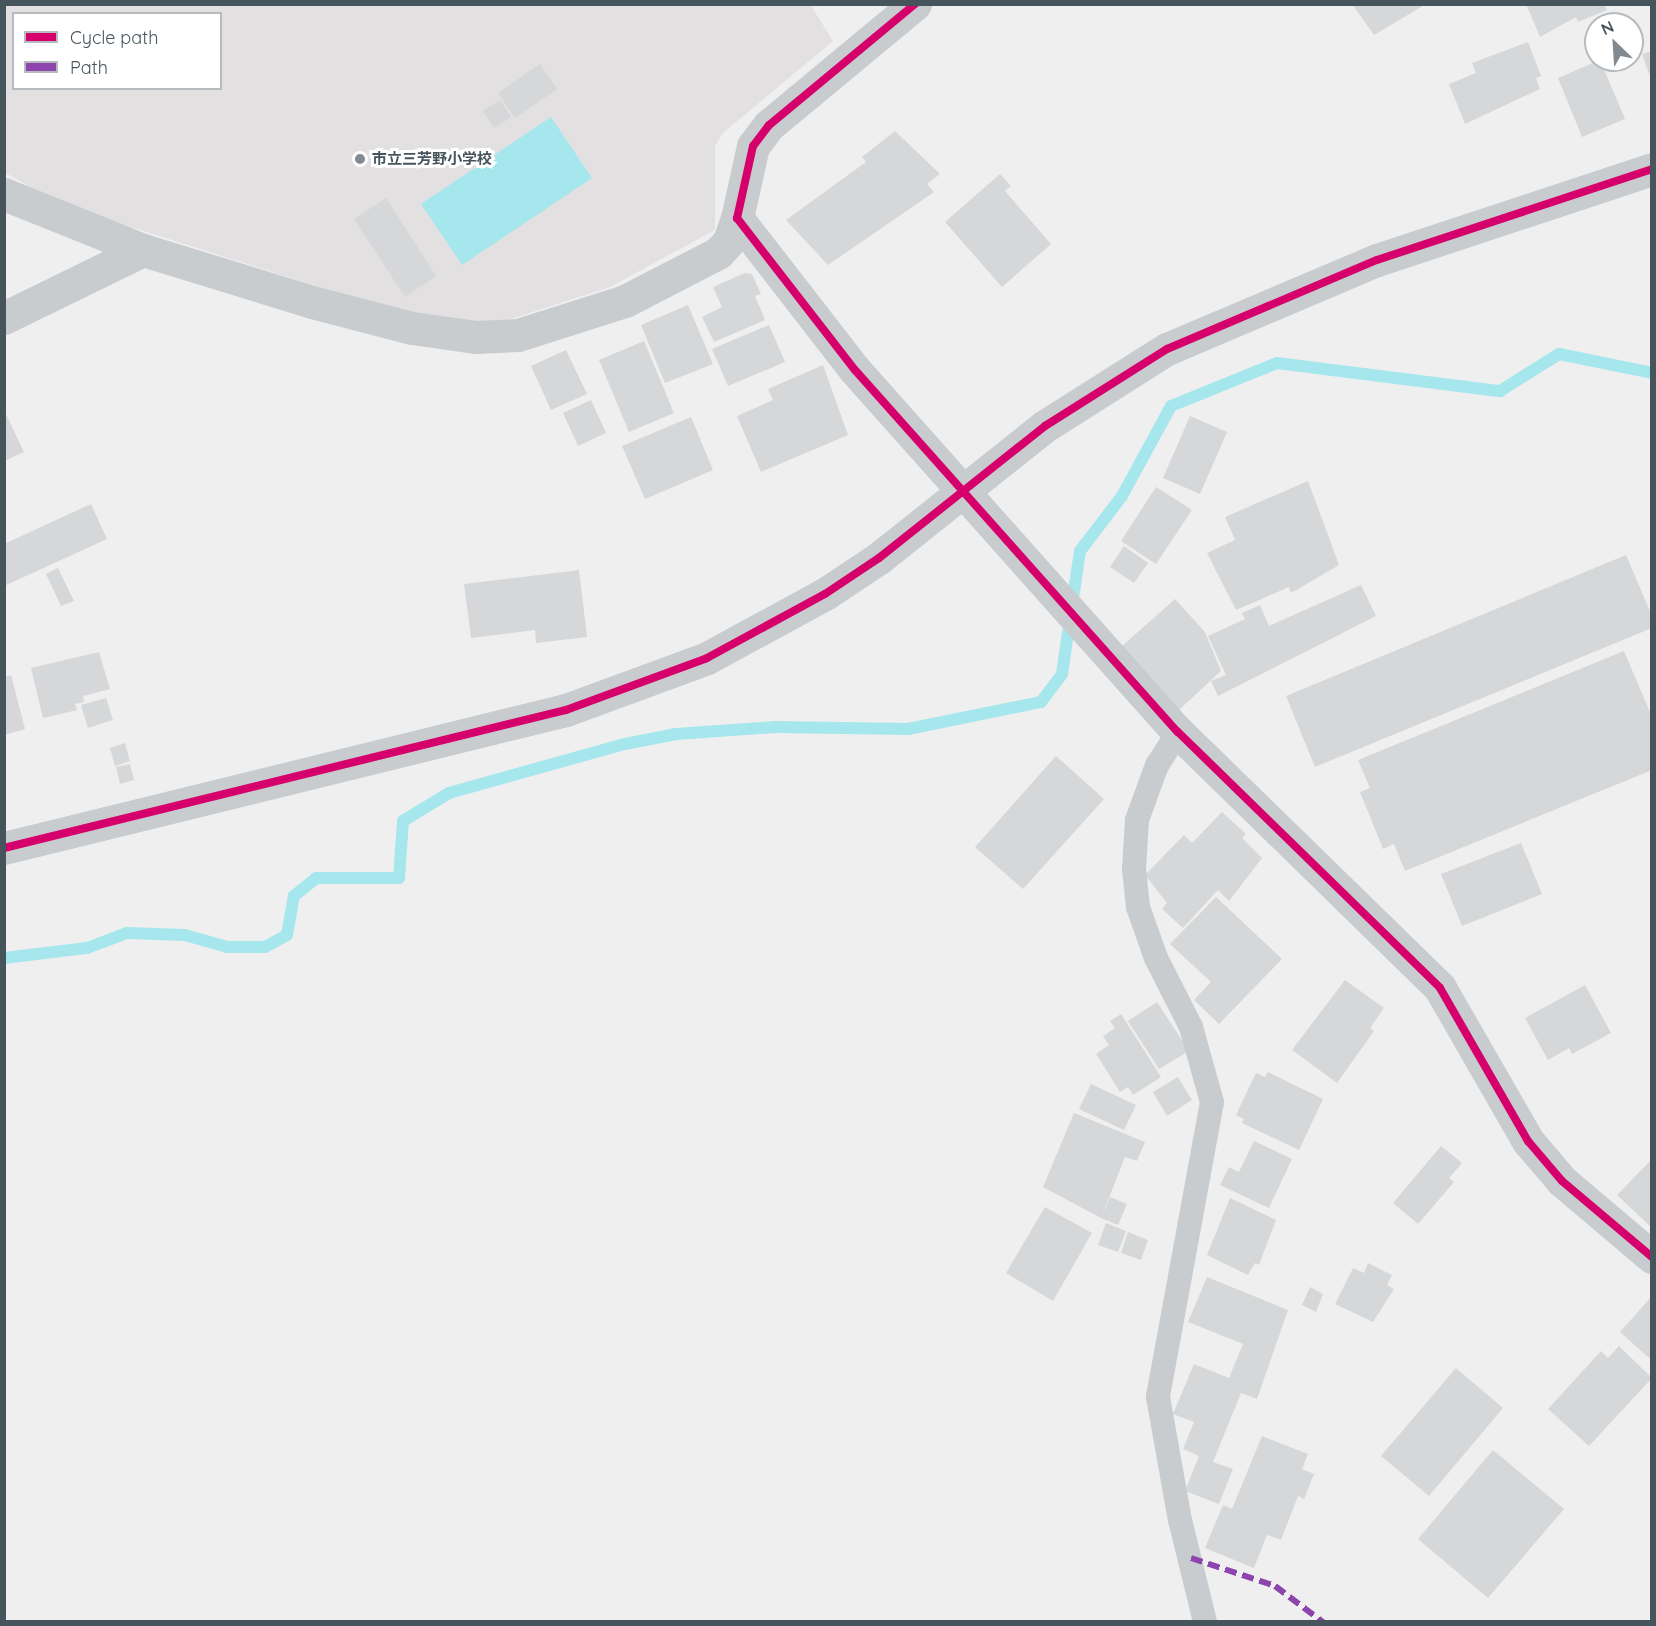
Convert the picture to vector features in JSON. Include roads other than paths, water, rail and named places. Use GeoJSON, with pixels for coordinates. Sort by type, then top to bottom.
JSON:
{"type":"FeatureCollection","features":[{"type":"Feature","properties":{"kind":"street"},"geometry":{"type":"LineString","coordinates":[[4,194],[143,250],[390,323],[476,337],[518,335],[626,302],[718,253],[729,241],[737,218],[753,146],[769,125],[915,4]]}},
{"type":"Feature","properties":{"kind":"street"},"geometry":{"type":"LineString","coordinates":[[4,848],[567,710],[627,690],[707,658],[825,594],[966,489],[1045,426],[1111,382],[1223,322],[1399,252],[1652,169]]}},
{"type":"Feature","properties":{"kind":"street"},"geometry":{"type":"LineString","coordinates":[[737,218],[855,370],[966,489],[1178,732],[1440,988],[1528,1141],[1562,1181],[1652,1257]]}},
{"type":"Feature","properties":{"kind":"street"},"geometry":{"type":"LineString","coordinates":[[4,318],[143,250]]}},
{"type":"Feature","properties":{"kind":"lane"},"geometry":{"type":"LineString","coordinates":[[1178,732],[1157,765],[1137,820],[1134,869],[1138,907],[1156,958],[1191,1027],[1212,1102],[1158,1397],[1180,1520],[1205,1622]]}},
{"type":"Feature","properties":{"kind":"water"},"geometry":{"type":"Polygon","coordinates":[[[551,117],[592,178],[462,265],[421,204],[551,117]]]}},
{"type":"Feature","properties":{"kind":"waterway"},"geometry":{"type":"LineString","coordinates":[[4,958],[87,948],[127,933],[185,935],[227,947],[265,947],[287,935],[294,896],[316,878],[399,878],[403,821],[449,793],[625,744],[676,734],[775,727],[908,729],[1041,702],[1062,674],[1080,551],[1122,496],[1171,406],[1277,363],[1500,391],[1559,354],[1652,373]]}},
{"type":"Feature","properties":{"kind":"place","name":"市立三芳野小学校"},"geometry":{"type":"Point","coordinates":[360,159]}}]}
